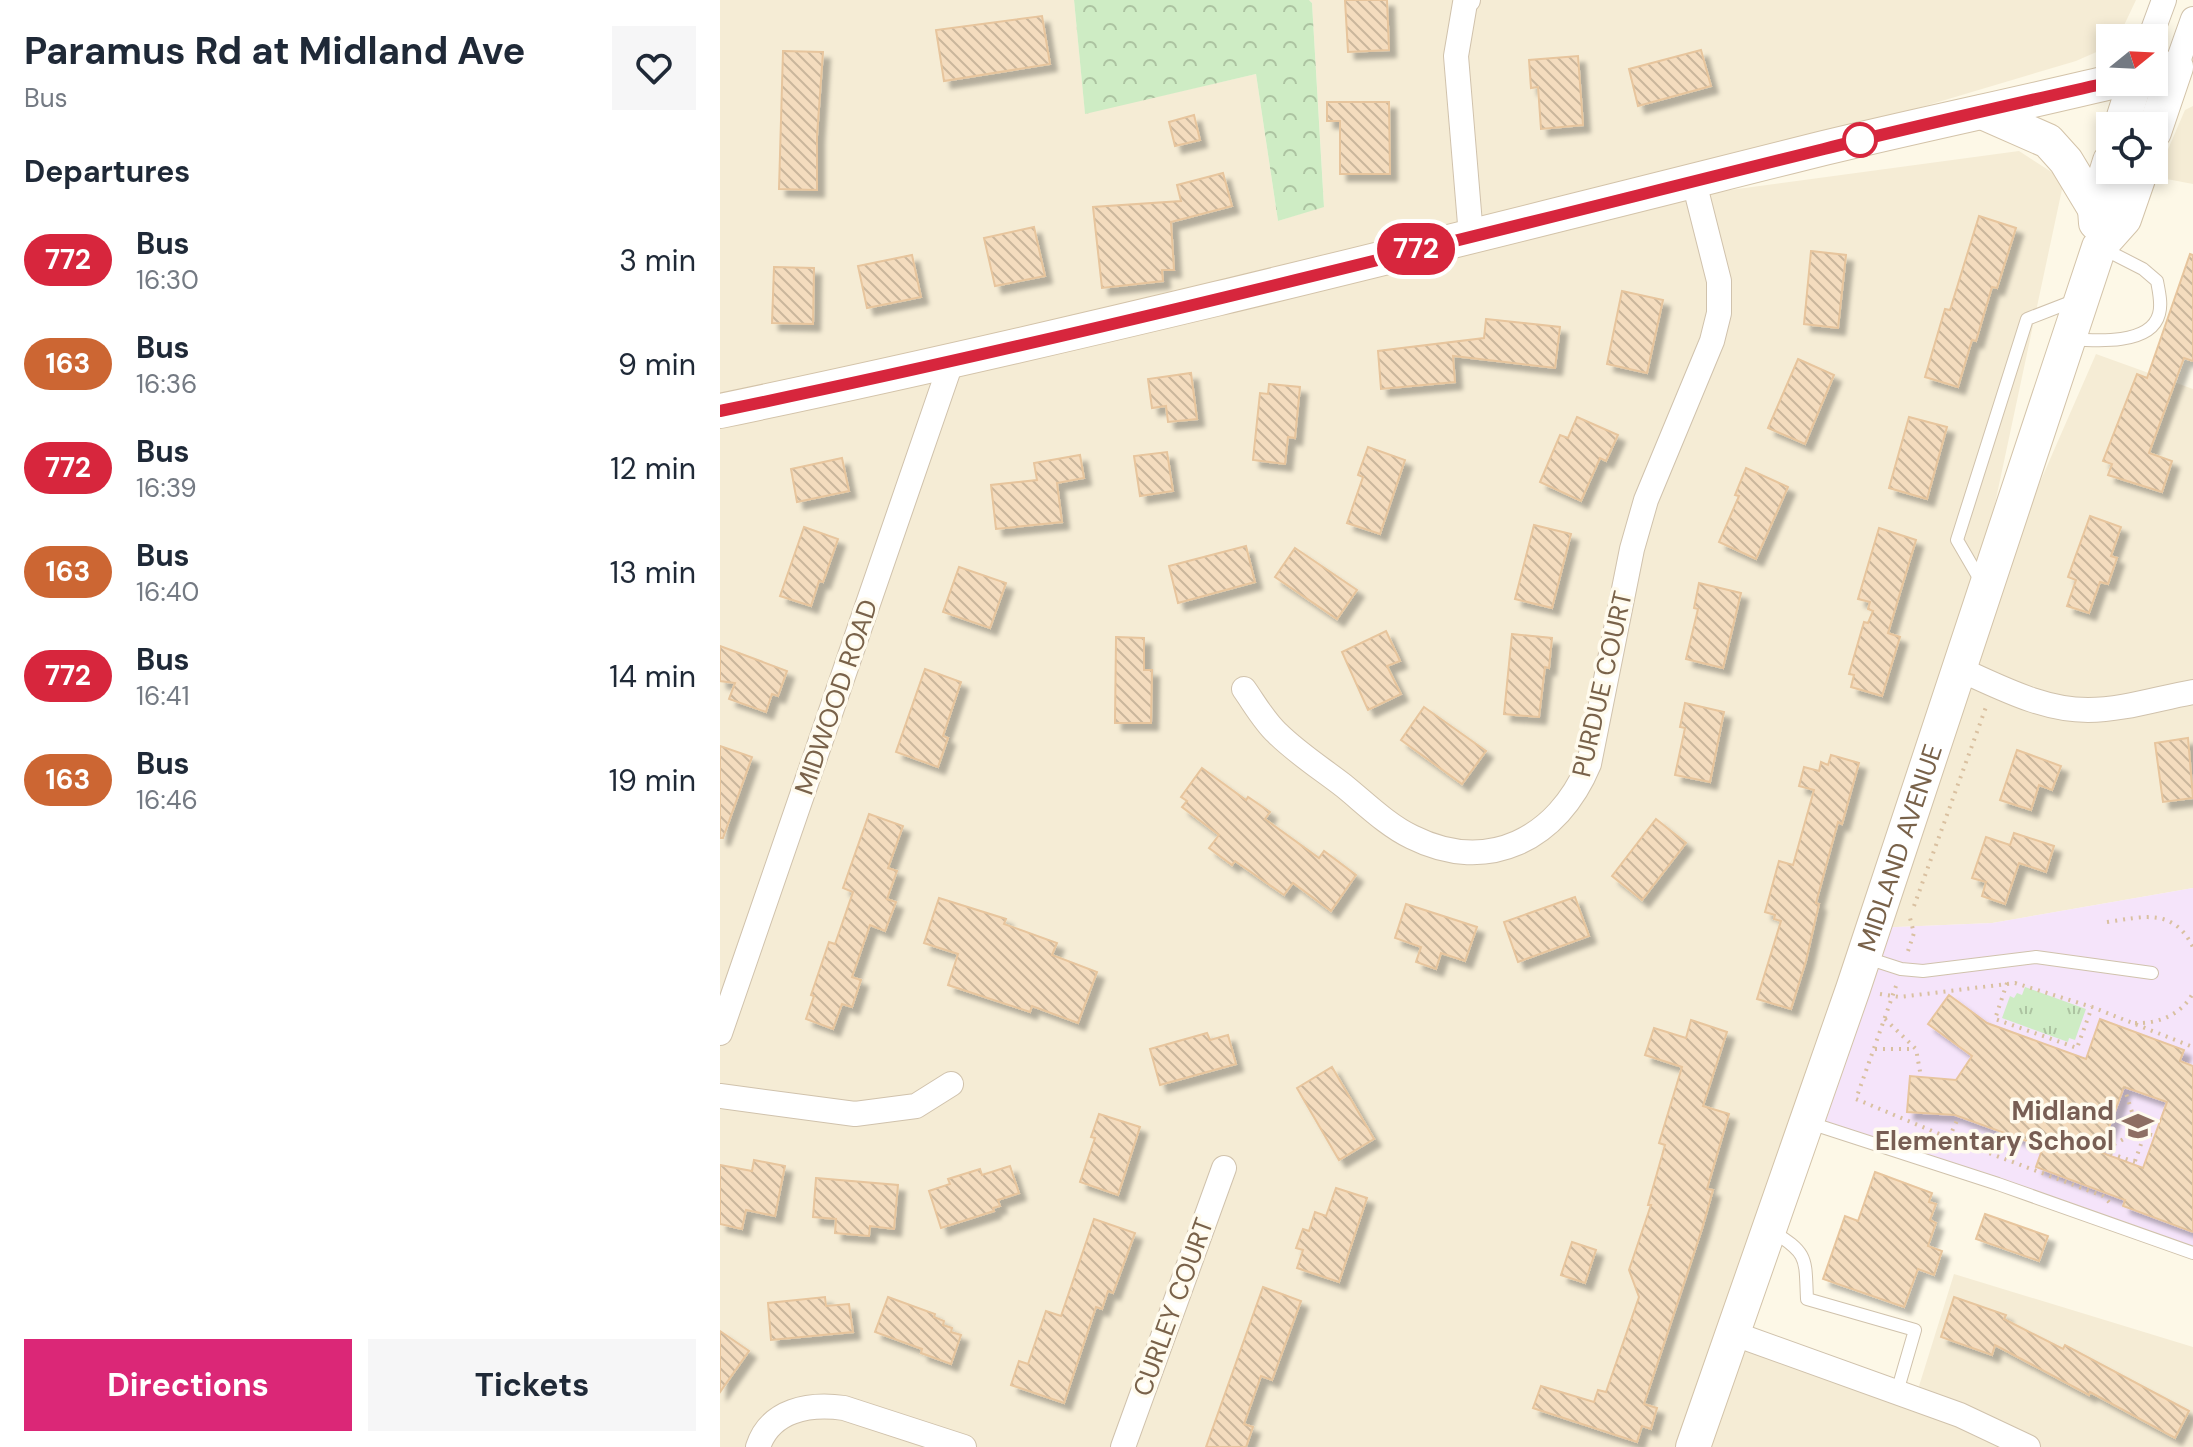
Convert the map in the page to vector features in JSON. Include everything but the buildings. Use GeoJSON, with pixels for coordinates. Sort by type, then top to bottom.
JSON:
{"type":"FeatureCollection","features":[{"type":"Feature","properties":{"kind":"street"},"geometry":{"type":"LineString","coordinates":[[1468,0],[1456,56],[1471,236]]}},
{"type":"Feature","properties":{"kind":"street"},"geometry":{"type":"LineString","coordinates":[[2155,24],[2164,0]]}},
{"type":"Feature","properties":{"kind":"street"},"geometry":{"type":"LineString","coordinates":[[2160,112],[2193,19]]}},
{"type":"Feature","properties":{"kind":"street"},"geometry":{"type":"LineString","coordinates":[[720,411],[952,360],[2096,85]]}},
{"type":"Feature","properties":{"kind":"street"},"geometry":{"type":"LineString","coordinates":[[1982,112],[2048,141],[2066,161],[2095,209]]}},
{"type":"Feature","properties":{"kind":"street","name":"PURDUE COURT"},"geometry":{"type":"LineString","coordinates":[[1244,689],[1276,732],[1398,829],[1438,848],[1466,852],[1494,850],[1519,842],[1544,828],[1564,810],[1579,788],[1589,764],[1632,549],[1646,500],[1712,341],[1719,313],[1719,281],[1694,182]]}},
{"type":"Feature","properties":{"kind":"street","name":"MIDLAND AVENUE"},"geometry":{"type":"LineString","coordinates":[[2099,247],[2095,209],[2103,184]]}},
{"type":"Feature","properties":{"kind":"street","name":"MIDLAND AVENUE"},"geometry":{"type":"LineString","coordinates":[[1693,1447],[1864,957],[2099,247],[2124,219],[2136,184]]}},
{"type":"Feature","properties":{"kind":"street","name":"MIDWOOD ROAD"},"geometry":{"type":"LineString","coordinates":[[720,1033],[952,360]]}},
{"type":"Feature","properties":{"kind":"street"},"geometry":{"type":"LineString","coordinates":[[1959,669],[2022,697],[2053,706],[2088,710],[2123,707],[2193,692]]}},
{"type":"Feature","properties":{"kind":"street"},"geometry":{"type":"LineString","coordinates":[[720,1096],[855,1114],[916,1106],[951,1084]]}},
{"type":"Feature","properties":{"kind":"street","name":"CURLEY COURT"},"geometry":{"type":"LineString","coordinates":[[1123,1447],[1224,1168]]}},
{"type":"Feature","properties":{"kind":"street"},"geometry":{"type":"LineString","coordinates":[[1732,1333],[1960,1415],[2028,1447]]}},
{"type":"Feature","properties":{"kind":"street"},"geometry":{"type":"LineString","coordinates":[[758,1447],[764,1431],[782,1416],[803,1408],[827,1406],[844,1408],[964,1447]]}},
{"type":"Feature","properties":{"kind":"lane"},"geometry":{"type":"LineString","coordinates":[[2068,339],[2108,341],[2131,336],[2151,328],[2159,315],[2157,281],[2143,269],[2099,247]]}},
{"type":"Feature","properties":{"kind":"lane"},"geometry":{"type":"LineString","coordinates":[[1985,587],[1957,540],[2027,319],[2082,297]]}},
{"type":"Feature","properties":{"kind":"lane"},"geometry":{"type":"LineString","coordinates":[[1864,957],[1901,969],[1923,971],[2036,957],[2152,973]]}},
{"type":"Feature","properties":{"kind":"lane"},"geometry":{"type":"LineString","coordinates":[[1807,1122],[1998,1184],[2193,1253]]}},
{"type":"Feature","properties":{"kind":"lane"},"geometry":{"type":"LineString","coordinates":[[1769,1229],[1795,1245],[1806,1262],[1807,1299],[1915,1330],[1897,1392]]}},
{"type":"Feature","properties":{"kind":"path"},"geometry":{"type":"LineString","coordinates":[[1988,702],[1909,920],[1914,933],[1856,1099],[2103,1196],[2117,1210]]}},
{"type":"Feature","properties":{"kind":"path"},"geometry":{"type":"LineString","coordinates":[[2107,922],[2148,916],[2168,920],[2188,938],[2193,947]]}},
{"type":"Feature","properties":{"kind":"path"},"geometry":{"type":"LineString","coordinates":[[1853,989],[1900,997],[2007,983],[2058,995],[2193,1047]]}},
{"type":"Feature","properties":{"kind":"path"},"geometry":{"type":"LineString","coordinates":[[2007,983],[1995,1019],[2077,1048],[2092,1007]]}},
{"type":"Feature","properties":{"kind":"path"},"geometry":{"type":"LineString","coordinates":[[2131,1022],[2152,1022],[2169,1016],[2187,1004],[2193,993]]}},
{"type":"Feature","properties":{"kind":"path"},"geometry":{"type":"LineString","coordinates":[[1885,1019],[1916,1049],[1921,1077]]}},
{"type":"Feature","properties":{"kind":"path"},"geometry":{"type":"LineString","coordinates":[[1873,1049],[1916,1049]]}},
{"type":"Feature","properties":{"kind":"path"},"geometry":{"type":"LineString","coordinates":[[2124,1087],[2138,1131]]}},
{"type":"Feature","properties":{"kind":"path"},"geometry":{"type":"LineString","coordinates":[[1949,1138],[1959,1116]]}},
{"type":"Feature","properties":{"kind":"path"},"geometry":{"type":"LineString","coordinates":[[1985,1151],[1994,1129]]}},
{"type":"Feature","properties":{"kind":"path"},"geometry":{"type":"LineString","coordinates":[[2145,1133],[2134,1163],[2102,1152],[2138,1131],[2145,1133],[2155,1136]]}},
{"type":"Feature","properties":{"kind":"shaded area"},"geometry":{"type":"Polygon","coordinates":[[[720,0],[1074,0],[1085,113],[1256,74],[1278,221],[1324,206],[1312,3],[1309,0],[2136,0],[2125,24],[2096,24],[2096,52],[2076,61],[1573,211],[2019,151],[2064,180],[1961,663],[2096,354],[2193,389],[2193,888],[1992,923],[1873,928],[1732,1333],[1915,1399],[1954,1274],[2193,1347],[2193,1447],[720,1447],[720,0]]]}},
{"type":"Feature","properties":{"kind":"shaded area"},"geometry":{"type":"Polygon","coordinates":[[[2193,106],[2193,184],[2168,179],[2168,149],[2185,110],[2193,106]]]}},
{"type":"Feature","properties":{"kind":"shaded area"},"geometry":{"type":"Polygon","coordinates":[[[2193,888],[2193,1255],[1807,1122],[1873,928],[1992,923],[2193,888]]]}},
{"type":"Feature","properties":{"kind":"green space"},"geometry":{"type":"Polygon","coordinates":[[[1074,0],[1309,0],[1312,3],[1324,207],[1278,221],[1256,74],[1085,114],[1074,0]]]}},
{"type":"Feature","properties":{"kind":"green space"},"geometry":{"type":"Polygon","coordinates":[[[2025,987],[2086,1009],[2075,1040],[2069,1038],[2068,1042],[2002,1018],[2010,996],[2014,998],[2017,993],[2022,995],[2025,987]]]}},
{"type":"Feature","properties":{"kind":"bus line","name":"772"},"geometry":{"type":"LineString","coordinates":[[720,411],[1122,321],[1827,148],[2096,85]]}},
{"type":"Feature","properties":{"kind":"place","name":"Midland Elementary School"},"geometry":{"type":"Point","coordinates":[2138,1126]}}]}
